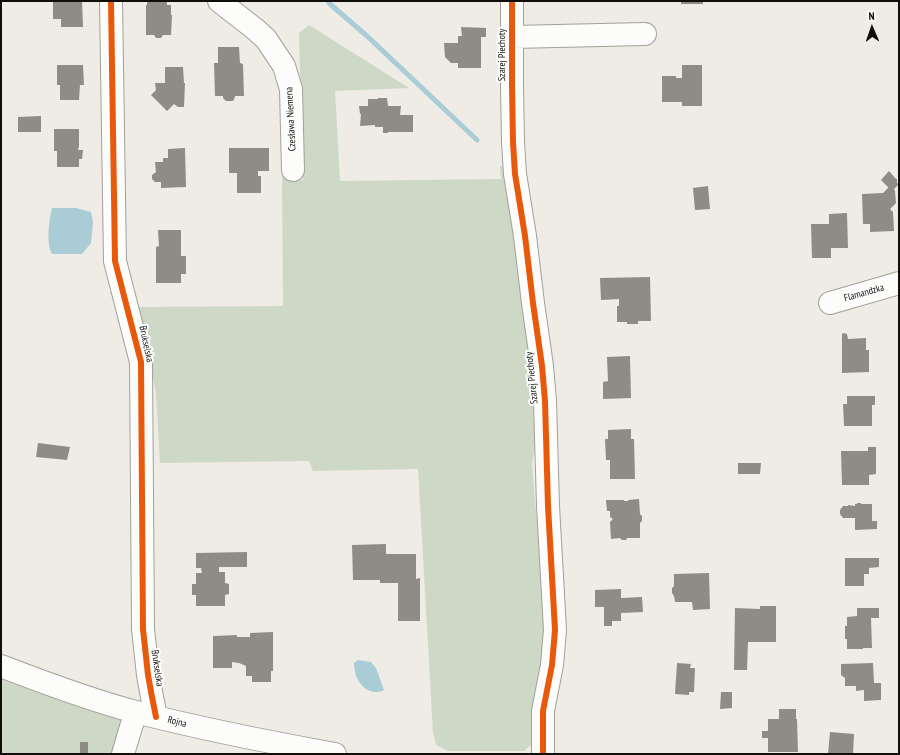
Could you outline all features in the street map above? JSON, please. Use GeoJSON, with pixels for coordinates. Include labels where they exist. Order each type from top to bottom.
{"type":"FeatureCollection","features":[{"type":"Feature","properties":{"kind":"street","name":"Brukselska"},"geometry":{"type":"LineString","coordinates":[[111,1],[115,261],[141,362],[143,629],[152,697],[146,714]]}},
{"type":"Feature","properties":{"kind":"street","name":"Czesława Niemena"},"geometry":{"type":"LineString","coordinates":[[219,1],[266,39],[284,66],[291,89],[292,170]]}},
{"type":"Feature","properties":{"kind":"street","name":"Szarej Piechoty"},"geometry":{"type":"LineString","coordinates":[[512,1],[515,174],[525,236],[542,366],[545,401],[548,506],[555,630],[552,665],[542,711],[543,754]]}},
{"type":"Feature","properties":{"kind":"street"},"geometry":{"type":"LineString","coordinates":[[512,37],[644,34]]}},
{"type":"Feature","properties":{"kind":"street","name":"Flamandzka"},"geometry":{"type":"LineString","coordinates":[[830,303],[899,283]]}},
{"type":"Feature","properties":{"kind":"street","name":"Rojna"},"geometry":{"type":"LineString","coordinates":[[1,666],[102,702],[146,714],[300,751],[335,754]]}},
{"type":"Feature","properties":{"kind":"street"},"geometry":{"type":"LineString","coordinates":[[123,754],[131,727],[146,714]]}},
{"type":"Feature","properties":{"kind":"green space"},"geometry":{"type":"Polygon","coordinates":[[[309,25],[409,88],[335,91],[340,181],[501,179],[500,166],[507,168],[521,277],[536,441],[532,465],[547,637],[534,742],[524,751],[448,751],[436,745],[433,732],[418,469],[313,471],[309,461],[160,463],[156,394],[147,344],[138,307],[283,306],[282,176],[303,180],[299,33],[309,25]]]}},
{"type":"Feature","properties":{"kind":"green space"},"geometry":{"type":"Polygon","coordinates":[[[1,677],[37,692],[123,719],[114,754],[1,754],[1,677]]]}},
{"type":"Feature","properties":{"kind":"water"},"geometry":{"type":"Polygon","coordinates":[[[52,208],[76,208],[91,212],[93,222],[91,243],[82,254],[52,254],[49,244],[49,225],[52,208]]]}},
{"type":"Feature","properties":{"kind":"water"},"geometry":{"type":"Polygon","coordinates":[[[358,660],[371,662],[376,668],[384,690],[375,692],[367,690],[361,684],[356,676],[354,667],[354,663],[358,660]]]}},
{"type":"Feature","properties":{"kind":"building"},"geometry":{"type":"Polygon","coordinates":[[[53,1],[82,1],[83,27],[61,27],[61,19],[53,19],[53,1]]]}},
{"type":"Feature","properties":{"kind":"building"},"geometry":{"type":"Polygon","coordinates":[[[147,1],[167,1],[167,5],[171,5],[171,35],[163,35],[161,38],[156,38],[154,35],[146,35],[147,1]]]}},
{"type":"Feature","properties":{"kind":"building"},"geometry":{"type":"Polygon","coordinates":[[[681,1],[703,1],[703,4],[681,4],[681,1]]]}},
{"type":"Feature","properties":{"kind":"building"},"geometry":{"type":"Polygon","coordinates":[[[461,27],[486,28],[486,37],[481,37],[481,68],[458,68],[458,63],[451,63],[445,57],[444,43],[458,43],[458,36],[462,36],[461,27]]]}},
{"type":"Feature","properties":{"kind":"building"},"geometry":{"type":"Polygon","coordinates":[[[218,47],[239,47],[240,63],[243,64],[244,96],[235,96],[233,101],[226,101],[223,96],[215,96],[214,63],[218,63],[218,47]]]}},
{"type":"Feature","properties":{"kind":"building"},"geometry":{"type":"Polygon","coordinates":[[[57,65],[83,65],[84,85],[80,85],[79,100],[60,100],[60,85],[57,85],[57,65]]]}},
{"type":"Feature","properties":{"kind":"building"},"geometry":{"type":"Polygon","coordinates":[[[682,65],[702,65],[702,106],[682,106],[682,102],[662,102],[662,76],[676,76],[676,78],[682,78],[682,65]]]}},
{"type":"Feature","properties":{"kind":"building"},"geometry":{"type":"Polygon","coordinates":[[[165,67],[183,67],[185,83],[184,107],[178,107],[174,104],[167,111],[151,95],[156,90],[155,83],[165,83],[165,67]]]}},
{"type":"Feature","properties":{"kind":"building"},"geometry":{"type":"Polygon","coordinates":[[[387,98],[388,106],[401,106],[400,115],[413,115],[413,132],[383,133],[383,127],[375,127],[375,125],[360,126],[361,114],[359,106],[368,106],[368,99],[387,98]]]}},
{"type":"Feature","properties":{"kind":"building"},"geometry":{"type":"Polygon","coordinates":[[[41,116],[41,132],[18,132],[18,117],[41,116]]]}},
{"type":"Feature","properties":{"kind":"building"},"geometry":{"type":"Polygon","coordinates":[[[54,129],[79,129],[78,150],[83,150],[82,159],[79,159],[79,167],[57,167],[57,151],[54,151],[54,129]]]}},
{"type":"Feature","properties":{"kind":"building"},"geometry":{"type":"Polygon","coordinates":[[[185,148],[186,187],[161,188],[161,182],[155,182],[152,179],[152,175],[156,172],[155,162],[163,162],[163,158],[168,158],[168,149],[185,148]]]}},
{"type":"Feature","properties":{"kind":"building"},"geometry":{"type":"Polygon","coordinates":[[[229,148],[269,148],[269,171],[258,171],[258,176],[261,176],[261,193],[237,193],[237,173],[229,173],[229,148]]]}},
{"type":"Feature","properties":{"kind":"building"},"geometry":{"type":"Polygon","coordinates":[[[889,171],[897,179],[897,183],[899,184],[894,189],[896,203],[890,209],[893,212],[894,231],[870,232],[870,224],[863,224],[862,194],[883,193],[888,187],[881,180],[889,171]]]}},
{"type":"Feature","properties":{"kind":"building"},"geometry":{"type":"Polygon","coordinates":[[[708,186],[710,209],[695,210],[693,188],[708,186]]]}},
{"type":"Feature","properties":{"kind":"building"},"geometry":{"type":"Polygon","coordinates":[[[847,213],[848,248],[831,248],[831,258],[812,258],[811,224],[829,224],[829,214],[847,213]]]}},
{"type":"Feature","properties":{"kind":"building"},"geometry":{"type":"Polygon","coordinates":[[[158,230],[181,230],[181,256],[186,256],[186,274],[181,274],[181,283],[156,283],[156,247],[159,246],[158,230]]]}},
{"type":"Feature","properties":{"kind":"building"},"geometry":{"type":"Polygon","coordinates":[[[650,277],[651,321],[638,321],[638,324],[617,322],[617,306],[619,306],[619,299],[601,300],[600,278],[650,277]]]}},
{"type":"Feature","properties":{"kind":"building"},"geometry":{"type":"Polygon","coordinates":[[[842,334],[847,334],[848,339],[866,338],[866,350],[869,350],[869,372],[842,373],[842,334]]]}},
{"type":"Feature","properties":{"kind":"building"},"geometry":{"type":"Polygon","coordinates":[[[630,356],[631,398],[603,399],[603,382],[608,381],[607,357],[630,356]]]}},
{"type":"Feature","properties":{"kind":"building"},"geometry":{"type":"Polygon","coordinates":[[[847,396],[875,396],[875,405],[872,405],[872,426],[844,426],[843,404],[847,404],[847,396]]]}},
{"type":"Feature","properties":{"kind":"building"},"geometry":{"type":"Polygon","coordinates":[[[631,429],[631,439],[634,439],[635,479],[610,479],[610,460],[606,460],[605,439],[608,439],[608,430],[631,429]]]}},
{"type":"Feature","properties":{"kind":"building"},"geometry":{"type":"Polygon","coordinates":[[[38,443],[70,447],[67,460],[36,457],[38,443]]]}},
{"type":"Feature","properties":{"kind":"building"},"geometry":{"type":"Polygon","coordinates":[[[868,447],[876,447],[876,474],[869,475],[869,485],[842,485],[841,451],[868,451],[868,447]]]}},
{"type":"Feature","properties":{"kind":"building"},"geometry":{"type":"Polygon","coordinates":[[[738,463],[761,463],[760,474],[738,474],[738,463]]]}},
{"type":"Feature","properties":{"kind":"building"},"geometry":{"type":"Polygon","coordinates":[[[639,499],[640,514],[642,516],[642,521],[640,523],[640,538],[627,538],[626,540],[622,540],[620,538],[611,539],[610,522],[613,519],[610,517],[610,511],[607,511],[606,500],[628,501],[639,499]]]}},
{"type":"Feature","properties":{"kind":"building"},"geometry":{"type":"Polygon","coordinates":[[[857,503],[872,504],[872,521],[877,521],[877,529],[855,530],[855,518],[843,518],[840,514],[840,510],[843,506],[855,506],[857,503]]]}},
{"type":"Feature","properties":{"kind":"building"},"geometry":{"type":"Polygon","coordinates":[[[386,544],[386,554],[416,554],[416,579],[420,578],[420,621],[398,621],[398,583],[380,583],[380,580],[353,580],[352,545],[386,544]]]}},
{"type":"Feature","properties":{"kind":"building"},"geometry":{"type":"Polygon","coordinates":[[[247,552],[247,567],[219,567],[219,572],[225,572],[225,583],[229,584],[229,594],[225,595],[225,606],[196,606],[196,595],[192,595],[192,584],[196,584],[196,573],[202,573],[201,568],[196,568],[196,553],[247,552]]]}},
{"type":"Feature","properties":{"kind":"building"},"geometry":{"type":"Polygon","coordinates":[[[845,558],[879,558],[879,567],[869,568],[869,574],[864,574],[864,586],[845,586],[845,558]]]}},
{"type":"Feature","properties":{"kind":"building"},"geometry":{"type":"Polygon","coordinates":[[[709,573],[710,609],[693,610],[692,602],[675,602],[672,593],[672,588],[674,586],[674,574],[709,573]]]}},
{"type":"Feature","properties":{"kind":"building"},"geometry":{"type":"Polygon","coordinates":[[[621,589],[621,598],[642,597],[643,612],[621,613],[621,621],[612,621],[612,626],[604,626],[604,607],[595,607],[595,590],[621,589]]]}},
{"type":"Feature","properties":{"kind":"building"},"geometry":{"type":"Polygon","coordinates":[[[760,606],[776,606],[776,642],[748,642],[747,670],[734,670],[735,608],[760,609],[760,606]]]}},
{"type":"Feature","properties":{"kind":"building"},"geometry":{"type":"Polygon","coordinates":[[[857,608],[879,608],[879,618],[871,618],[872,648],[847,649],[845,626],[847,626],[847,617],[857,616],[857,608]]]}},
{"type":"Feature","properties":{"kind":"building"},"geometry":{"type":"Polygon","coordinates":[[[273,632],[273,671],[271,671],[271,682],[252,682],[252,676],[246,676],[246,666],[239,663],[232,662],[232,668],[213,668],[213,636],[237,635],[237,637],[250,637],[250,633],[273,632]]]}},
{"type":"Feature","properties":{"kind":"building"},"geometry":{"type":"Polygon","coordinates":[[[677,663],[691,664],[690,668],[695,668],[694,692],[689,692],[689,695],[675,694],[677,663]]]}},
{"type":"Feature","properties":{"kind":"building"},"geometry":{"type":"Polygon","coordinates":[[[873,663],[874,683],[881,683],[881,700],[864,701],[864,690],[856,691],[856,686],[845,686],[845,678],[841,675],[841,664],[873,663]]]}},
{"type":"Feature","properties":{"kind":"building"},"geometry":{"type":"Polygon","coordinates":[[[721,692],[732,692],[732,708],[720,709],[721,692]]]}},
{"type":"Feature","properties":{"kind":"building"},"geometry":{"type":"Polygon","coordinates":[[[779,709],[796,709],[798,752],[768,752],[768,738],[762,738],[762,731],[768,731],[768,719],[779,719],[779,709]]]}},
{"type":"Feature","properties":{"kind":"building"},"geometry":{"type":"Polygon","coordinates":[[[830,732],[854,734],[853,754],[828,754],[830,732]]]}},
{"type":"Feature","properties":{"kind":"building"},"geometry":{"type":"Polygon","coordinates":[[[80,742],[88,742],[88,754],[80,754],[80,742]]]}},
{"type":"Feature","properties":{"kind":"waterway"},"geometry":{"type":"LineString","coordinates":[[328,1],[477,140]]}},
{"type":"Feature","properties":{"kind":"cycle path"},"geometry":{"type":"LineString","coordinates":[[111,1],[115,261],[141,362],[143,629],[148,675],[156,717]]}},
{"type":"Feature","properties":{"kind":"cycle path"},"geometry":{"type":"LineString","coordinates":[[512,1],[512,86],[515,174],[525,236],[542,366],[545,401],[548,506],[555,630],[552,665],[543,711],[543,754]]}}]}
